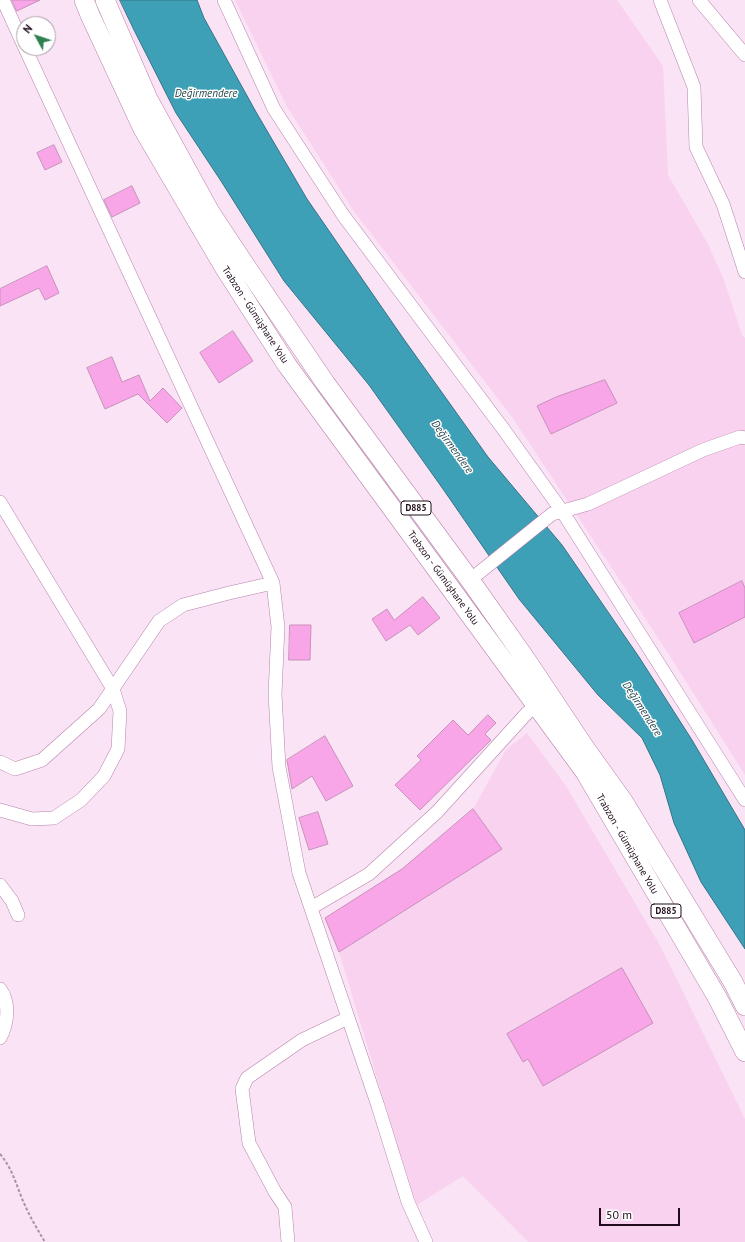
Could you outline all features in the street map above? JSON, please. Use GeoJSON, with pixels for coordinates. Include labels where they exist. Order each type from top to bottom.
{"type":"FeatureCollection","features":[{"type":"Feature","properties":{"kind":"highway","name":"Trabzon - Gümüşhane Yolu"},"geometry":{"type":"LineString","coordinates":[[84,0],[143,128],[224,267],[287,365],[585,772],[717,997],[745,1052]]}},
{"type":"Feature","properties":{"kind":"highway","name":"Trabzon - Gümüşhane Yolu"},"geometry":{"type":"LineString","coordinates":[[105,0],[148,99],[210,212],[326,384],[475,575],[527,661],[585,748],[623,801],[733,982],[745,1006]]}},
{"type":"Feature","properties":{"kind":"street"},"geometry":{"type":"LineString","coordinates":[[3,0],[16,29]]}},
{"type":"Feature","properties":{"kind":"street"},"geometry":{"type":"LineString","coordinates":[[224,0],[274,109],[343,215],[504,430],[745,800]]}},
{"type":"Feature","properties":{"kind":"street"},"geometry":{"type":"LineString","coordinates":[[660,0],[694,87],[696,147],[723,204],[745,272]]}},
{"type":"Feature","properties":{"kind":"street"},"geometry":{"type":"LineString","coordinates":[[699,0],[745,55]]}},
{"type":"Feature","properties":{"kind":"street"},"geometry":{"type":"LineString","coordinates":[[28,56],[273,584],[278,627],[274,694],[279,767],[299,873],[408,1202],[426,1242]]}},
{"type":"Feature","properties":{"kind":"street"},"geometry":{"type":"LineString","coordinates":[[475,575],[557,512],[588,504],[703,450],[740,437],[745,438]]}},
{"type":"Feature","properties":{"kind":"street"},"geometry":{"type":"LineString","coordinates":[[0,502],[113,689],[120,711],[118,749],[104,776],[81,800],[54,818],[32,820],[0,810]]}},
{"type":"Feature","properties":{"kind":"street"},"geometry":{"type":"LineString","coordinates":[[0,762],[15,769],[42,760],[99,709],[159,621],[183,605],[228,593],[273,584]]}},
{"type":"Feature","properties":{"kind":"street"},"geometry":{"type":"LineString","coordinates":[[311,908],[369,874],[437,812],[527,713],[536,706]]}},
{"type":"Feature","properties":{"kind":"street"},"geometry":{"type":"LineString","coordinates":[[0,885],[12,901],[18,915]]}},
{"type":"Feature","properties":{"kind":"street"},"geometry":{"type":"LineString","coordinates":[[0,990],[7,1006],[6,1021],[0,1038]]}},
{"type":"Feature","properties":{"kind":"street"},"geometry":{"type":"LineString","coordinates":[[288,1242],[285,1207],[275,1192],[249,1143],[242,1089],[247,1078],[302,1040],[348,1018]]}},
{"type":"Feature","properties":{"kind":"path"},"geometry":{"type":"LineString","coordinates":[[0,1154],[13,1173],[30,1215],[45,1242]]}},
{"type":"Feature","properties":{"kind":"shaded area"},"geometry":{"type":"Polygon","coordinates":[[[235,0],[617,0],[663,66],[668,175],[708,244],[724,280],[742,335],[745,338],[745,775],[668,653],[512,417],[353,210],[286,105],[235,0]]]}},
{"type":"Feature","properties":{"kind":"shaded area"},"geometry":{"type":"Polygon","coordinates":[[[527,733],[566,786],[661,947],[745,1119],[745,1242],[528,1242],[463,1176],[417,1205],[339,952],[325,918],[402,869],[473,809],[506,750],[527,733]]]}},
{"type":"Feature","properties":{"kind":"water","name":"Değirmendere"},"geometry":{"type":"Polygon","coordinates":[[[120,0],[197,0],[204,18],[256,112],[307,199],[403,338],[488,457],[562,545],[639,657],[692,740],[745,830],[745,949],[701,882],[674,823],[660,775],[642,738],[598,695],[519,599],[369,385],[284,281],[176,113],[120,0]]]}},
{"type":"Feature","properties":{"kind":"building"},"geometry":{"type":"Polygon","coordinates":[[[12,0],[40,0],[17,11],[12,0]]]}},
{"type":"Feature","properties":{"kind":"building"},"geometry":{"type":"Polygon","coordinates":[[[54,145],[62,162],[45,170],[37,153],[54,145]]]}},
{"type":"Feature","properties":{"kind":"building"},"geometry":{"type":"Polygon","coordinates":[[[132,186],[140,203],[112,217],[104,200],[132,186]]]}},
{"type":"Feature","properties":{"kind":"building"},"geometry":{"type":"Polygon","coordinates":[[[47,266],[59,293],[45,300],[39,288],[0,306],[0,289],[47,266]]]}},
{"type":"Feature","properties":{"kind":"building"},"geometry":{"type":"Polygon","coordinates":[[[233,331],[253,361],[219,383],[200,353],[233,331]]]}},
{"type":"Feature","properties":{"kind":"building"},"geometry":{"type":"Polygon","coordinates":[[[112,357],[122,382],[139,375],[150,401],[163,388],[182,408],[167,423],[138,394],[105,409],[87,368],[112,357]]]}},
{"type":"Feature","properties":{"kind":"building"},"geometry":{"type":"Polygon","coordinates":[[[605,380],[617,403],[551,434],[537,406],[556,397],[605,380]]]}},
{"type":"Feature","properties":{"kind":"building"},"geometry":{"type":"Polygon","coordinates":[[[742,581],[745,588],[745,617],[694,643],[679,613],[742,581]]]}},
{"type":"Feature","properties":{"kind":"building"},"geometry":{"type":"Polygon","coordinates":[[[423,597],[440,618],[418,635],[410,625],[386,641],[372,619],[387,609],[394,620],[423,597]]]}},
{"type":"Feature","properties":{"kind":"building"},"geometry":{"type":"Polygon","coordinates":[[[290,625],[311,625],[310,660],[289,660],[290,625]]]}},
{"type":"Feature","properties":{"kind":"building"},"geometry":{"type":"Polygon","coordinates":[[[488,715],[496,723],[485,734],[491,740],[420,810],[395,785],[421,760],[417,756],[453,720],[468,735],[488,715]]]}},
{"type":"Feature","properties":{"kind":"building"},"geometry":{"type":"Polygon","coordinates":[[[325,736],[353,786],[326,801],[312,776],[292,789],[287,760],[325,736]]]}},
{"type":"Feature","properties":{"kind":"building"},"geometry":{"type":"Polygon","coordinates":[[[473,809],[502,849],[339,952],[325,918],[402,869],[473,809]]]}},
{"type":"Feature","properties":{"kind":"building"},"geometry":{"type":"Polygon","coordinates":[[[318,812],[328,844],[309,850],[299,818],[318,812]]]}},
{"type":"Feature","properties":{"kind":"building"},"geometry":{"type":"Polygon","coordinates":[[[622,968],[653,1023],[543,1086],[528,1059],[523,1062],[507,1034],[622,968]]]}}]}
